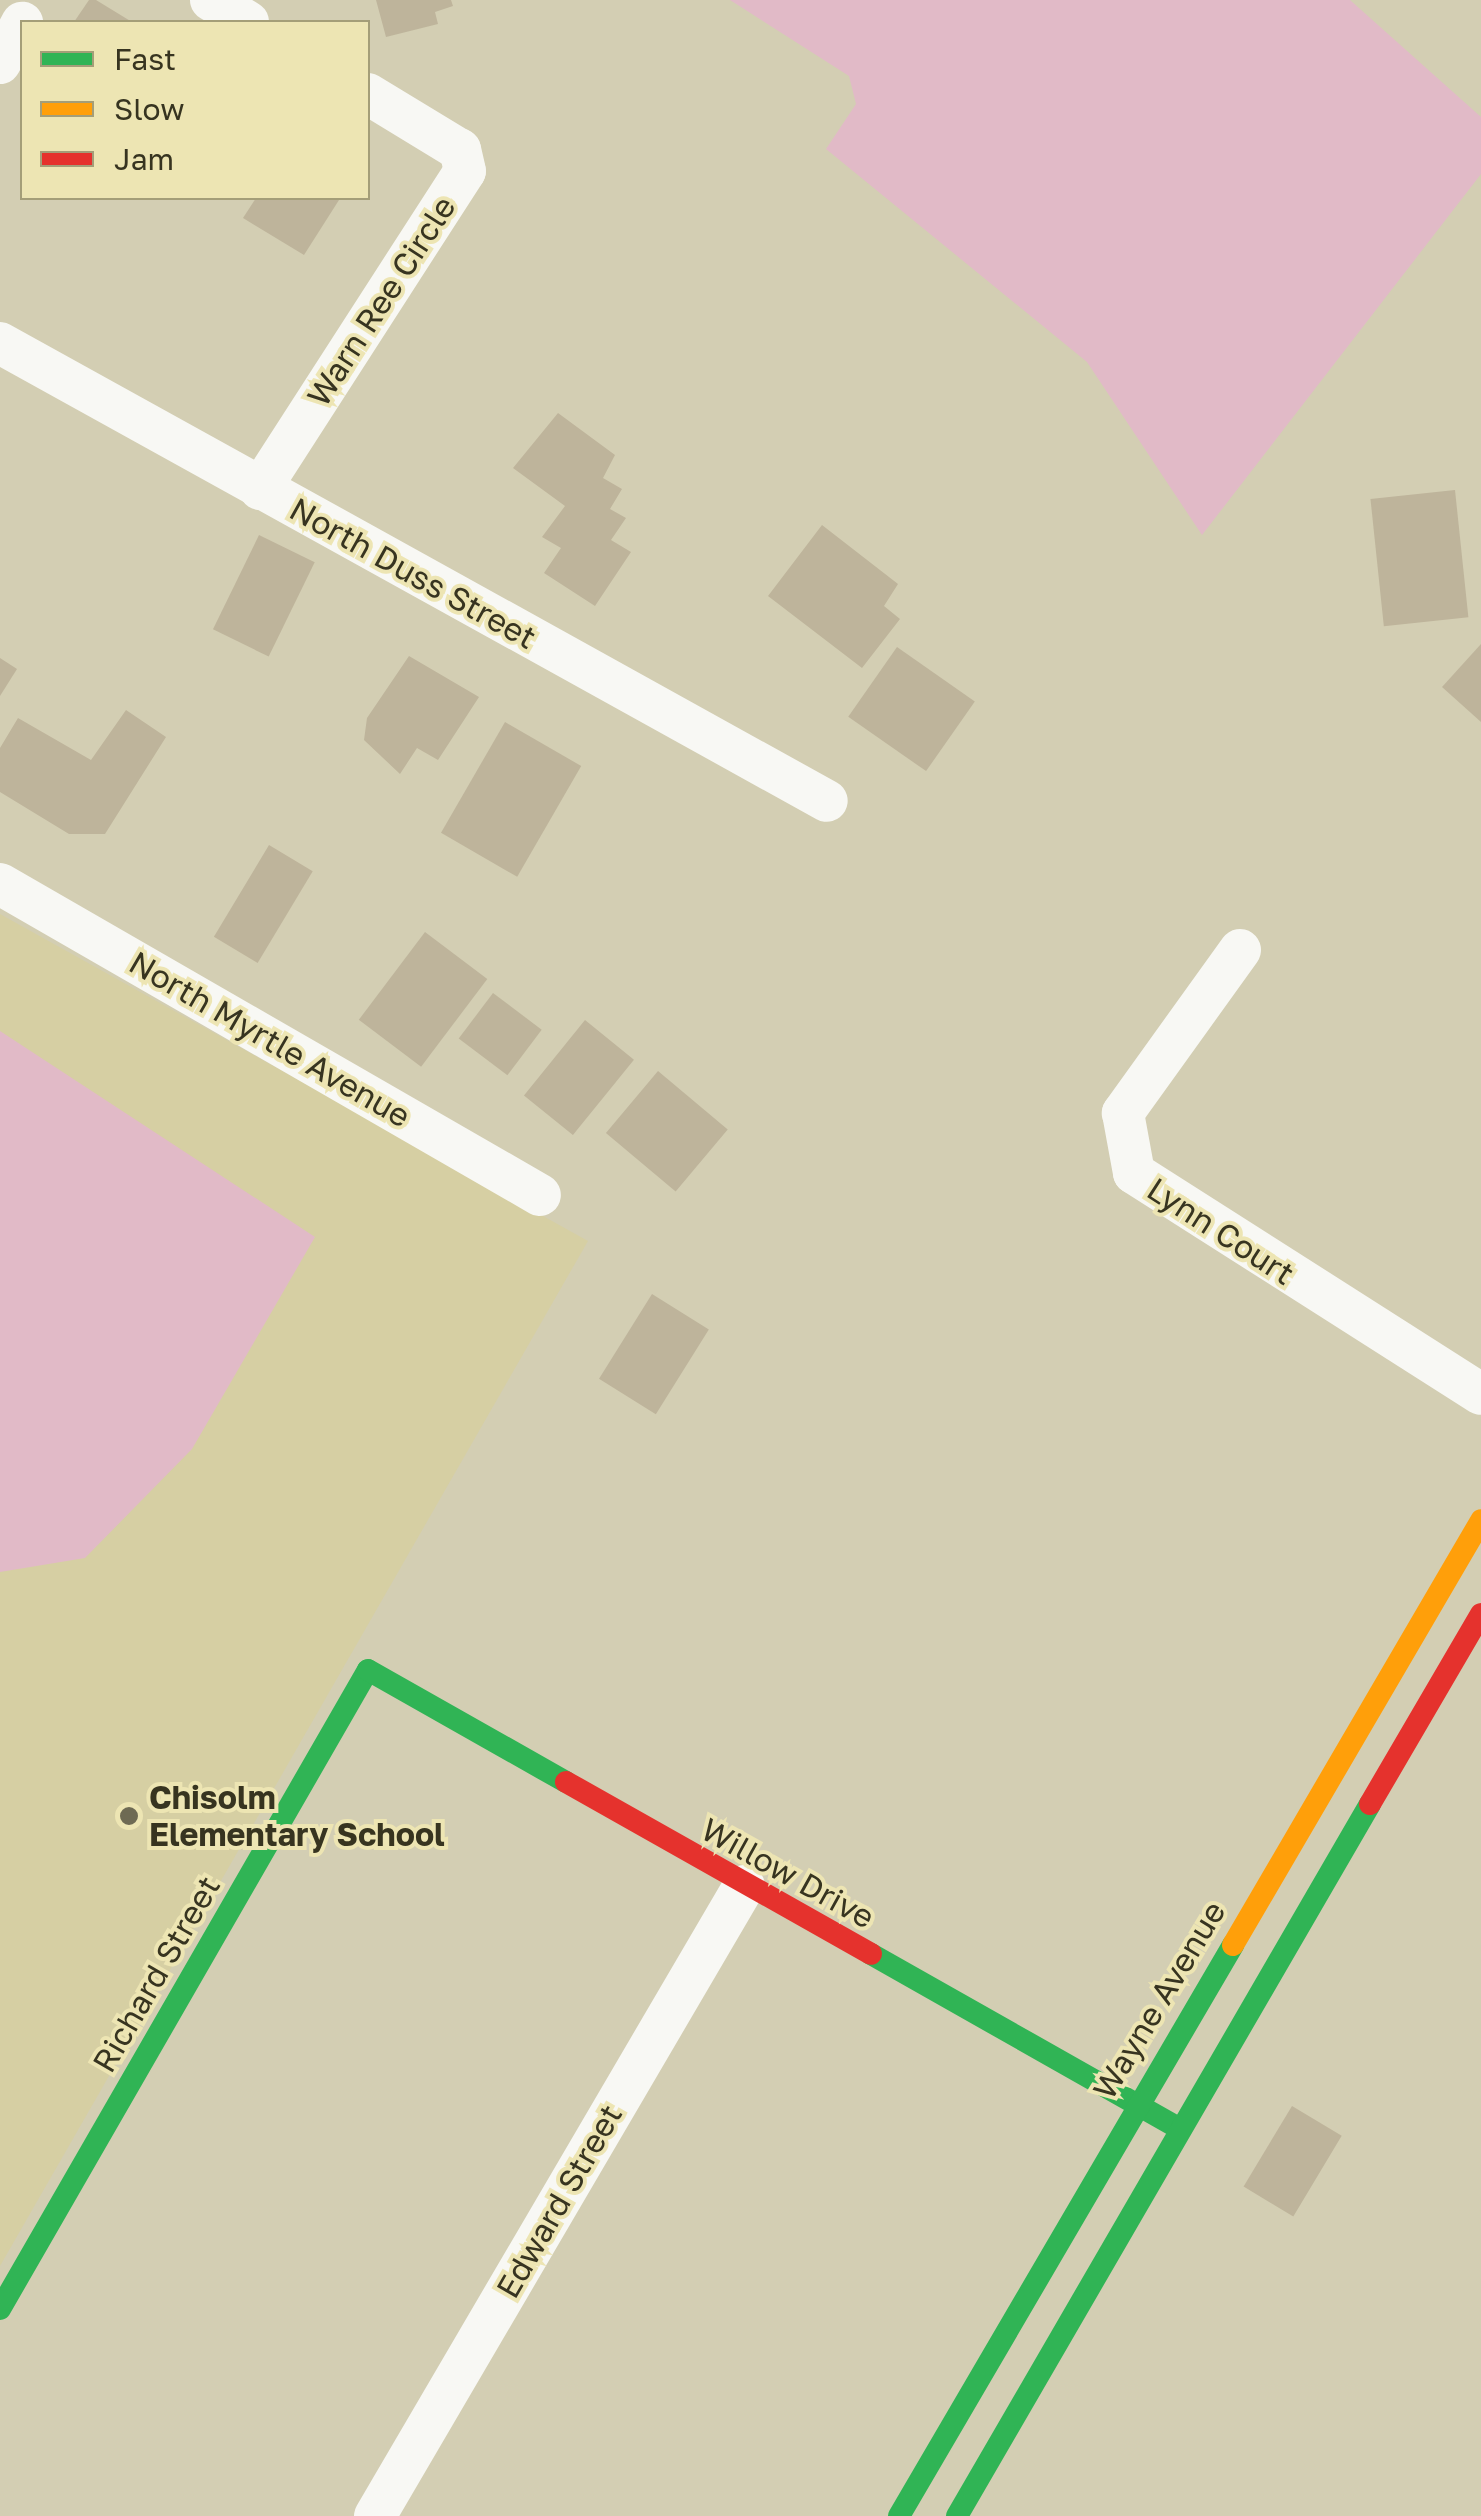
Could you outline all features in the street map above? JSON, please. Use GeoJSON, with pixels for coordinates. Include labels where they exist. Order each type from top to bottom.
{"type":"FeatureCollection","features":[{"type":"Feature","properties":{"kind":"street"},"geometry":{"type":"LineString","coordinates":[[211,0],[245,20]]}},
{"type":"Feature","properties":{"kind":"street"},"geometry":{"type":"LineString","coordinates":[[0,63],[20,28]]}},
{"type":"Feature","properties":{"kind":"street","name":"Warn Ree Circle"},"geometry":{"type":"LineString","coordinates":[[260,489],[465,171],[460,150],[370,95]]}},
{"type":"Feature","properties":{"kind":"street","name":"North Duss Street"},"geometry":{"type":"LineString","coordinates":[[0,344],[827,801]]}},
{"type":"Feature","properties":{"kind":"street","name":"North Myrtle Avenue"},"geometry":{"type":"LineString","coordinates":[[0,884],[540,1195]]}},
{"type":"Feature","properties":{"kind":"street","name":"Lynn Court"},"geometry":{"type":"LineString","coordinates":[[1240,950],[1123,1113],[1134,1174],[1481,1394]]}},
{"type":"Feature","properties":{"kind":"street","name":"Wayne Avenue"},"geometry":{"type":"LineString","coordinates":[[899,2516],[1030,2293],[1134,2103],[1373,1709],[1481,1520]]}},
{"type":"Feature","properties":{"kind":"street"},"geometry":{"type":"LineString","coordinates":[[957,2516],[1076,2314],[1178,2128],[1481,1614]]}},
{"type":"Feature","properties":{"kind":"street","name":"Willow Drive"},"geometry":{"type":"LineString","coordinates":[[368,1670],[1178,2128]]}},
{"type":"Feature","properties":{"kind":"street","name":"Richard Street"},"geometry":{"type":"LineString","coordinates":[[0,2309],[368,1670]]}},
{"type":"Feature","properties":{"kind":"street"},"geometry":{"type":"LineString","coordinates":[[1373,1709],[1414,1730]]}},
{"type":"Feature","properties":{"kind":"street","name":"Edward Street"},"geometry":{"type":"LineString","coordinates":[[375,2516],[744,1886]]}},
{"type":"Feature","properties":{"kind":"street"},"geometry":{"type":"LineString","coordinates":[[1030,2293],[1076,2314]]}},
{"type":"Feature","properties":{"kind":"shaded area"},"geometry":{"type":"Polygon","coordinates":[[[730,0],[1350,0],[1481,117],[1481,174],[1202,535],[1087,362],[826,149],[856,104],[849,76],[730,0]]]}},
{"type":"Feature","properties":{"kind":"shaded area","name":"Chisolm Elementary School"},"geometry":{"type":"Polygon","coordinates":[[[0,914],[588,1241],[0,2266],[0,914]]]}},
{"type":"Feature","properties":{"kind":"shaded area"},"geometry":{"type":"Polygon","coordinates":[[[0,1031],[315,1237],[192,1449],[85,1558],[0,1572],[0,1031]]]}},
{"type":"Feature","properties":{"kind":"building"},"geometry":{"type":"Polygon","coordinates":[[[89,0],[96,0],[129,20],[75,20],[89,0]]]}},
{"type":"Feature","properties":{"kind":"building"},"geometry":{"type":"Polygon","coordinates":[[[376,0],[451,0],[453,6],[435,12],[438,24],[386,37],[376,0]]]}},
{"type":"Feature","properties":{"kind":"building"},"geometry":{"type":"Polygon","coordinates":[[[255,200],[339,200],[304,255],[243,218],[255,200]]]}},
{"type":"Feature","properties":{"kind":"building"},"geometry":{"type":"Polygon","coordinates":[[[558,413],[615,455],[603,478],[622,489],[610,509],[626,518],[611,540],[631,552],[595,606],[544,573],[561,548],[542,537],[565,506],[513,468],[558,413]]]}},
{"type":"Feature","properties":{"kind":"building"},"geometry":{"type":"Polygon","coordinates":[[[1455,490],[1468,617],[1384,626],[1370,499],[1455,490]]]}},
{"type":"Feature","properties":{"kind":"building"},"geometry":{"type":"Polygon","coordinates":[[[822,525],[898,584],[884,606],[900,619],[862,668],[768,596],[822,525]]]}},
{"type":"Feature","properties":{"kind":"building"},"geometry":{"type":"Polygon","coordinates":[[[259,535],[315,562],[269,657],[213,629],[259,535]]]}},
{"type":"Feature","properties":{"kind":"building"},"geometry":{"type":"Polygon","coordinates":[[[1481,644],[1481,722],[1442,687],[1481,644]]]}},
{"type":"Feature","properties":{"kind":"building"},"geometry":{"type":"Polygon","coordinates":[[[897,647],[975,701],[926,771],[848,717],[897,647]]]}},
{"type":"Feature","properties":{"kind":"building"},"geometry":{"type":"Polygon","coordinates":[[[409,656],[479,697],[438,760],[417,748],[400,774],[364,740],[367,718],[409,656]]]}},
{"type":"Feature","properties":{"kind":"building"},"geometry":{"type":"Polygon","coordinates":[[[0,658],[17,669],[0,696],[0,658]]]}},
{"type":"Feature","properties":{"kind":"building"},"geometry":{"type":"Polygon","coordinates":[[[126,710],[166,737],[105,834],[69,834],[0,792],[0,748],[18,718],[91,760],[126,710]]]}},
{"type":"Feature","properties":{"kind":"building"},"geometry":{"type":"Polygon","coordinates":[[[505,722],[581,766],[517,877],[441,833],[505,722]]]}},
{"type":"Feature","properties":{"kind":"building"},"geometry":{"type":"Polygon","coordinates":[[[269,845],[313,871],[258,963],[214,937],[269,845]]]}},
{"type":"Feature","properties":{"kind":"building"},"geometry":{"type":"Polygon","coordinates":[[[425,932],[487,979],[421,1067],[359,1020],[425,932]]]}},
{"type":"Feature","properties":{"kind":"building"},"geometry":{"type":"Polygon","coordinates":[[[493,993],[542,1030],[507,1075],[459,1039],[493,993]]]}},
{"type":"Feature","properties":{"kind":"building"},"geometry":{"type":"Polygon","coordinates":[[[585,1020],[634,1060],[573,1135],[524,1095],[585,1020]]]}},
{"type":"Feature","properties":{"kind":"building"},"geometry":{"type":"Polygon","coordinates":[[[658,1071],[728,1129],[676,1192],[606,1133],[658,1071]]]}},
{"type":"Feature","properties":{"kind":"building"},"geometry":{"type":"Polygon","coordinates":[[[652,1294],[709,1330],[656,1414],[599,1379],[652,1294]]]}},
{"type":"Feature","properties":{"kind":"building"},"geometry":{"type":"Polygon","coordinates":[[[1292,2106],[1342,2136],[1293,2216],[1244,2187],[1292,2106]]]}},
{"type":"Feature","properties":{"kind":"traffic: fast"},"geometry":{"type":"LineString","coordinates":[[0,2309],[368,1670],[566,1782]]}},
{"type":"Feature","properties":{"kind":"traffic: fast"},"geometry":{"type":"LineString","coordinates":[[957,2516],[1370,1804]]}},
{"type":"Feature","properties":{"kind":"traffic: fast"},"geometry":{"type":"LineString","coordinates":[[899,2516],[1233,1945]]}},
{"type":"Feature","properties":{"kind":"traffic: fast"},"geometry":{"type":"LineString","coordinates":[[871,1954],[1178,2128]]}},
{"type":"Feature","properties":{"kind":"traffic: slow"},"geometry":{"type":"LineString","coordinates":[[1233,1945],[1481,1520]]}},
{"type":"Feature","properties":{"kind":"traffic: jam"},"geometry":{"type":"LineString","coordinates":[[1370,1804],[1481,1614]]}},
{"type":"Feature","properties":{"kind":"traffic: jam"},"geometry":{"type":"LineString","coordinates":[[566,1782],[871,1954]]}},
{"type":"Feature","properties":{"kind":"place","name":"Chisolm Elementary School"},"geometry":{"type":"Point","coordinates":[129,1816]}}]}
